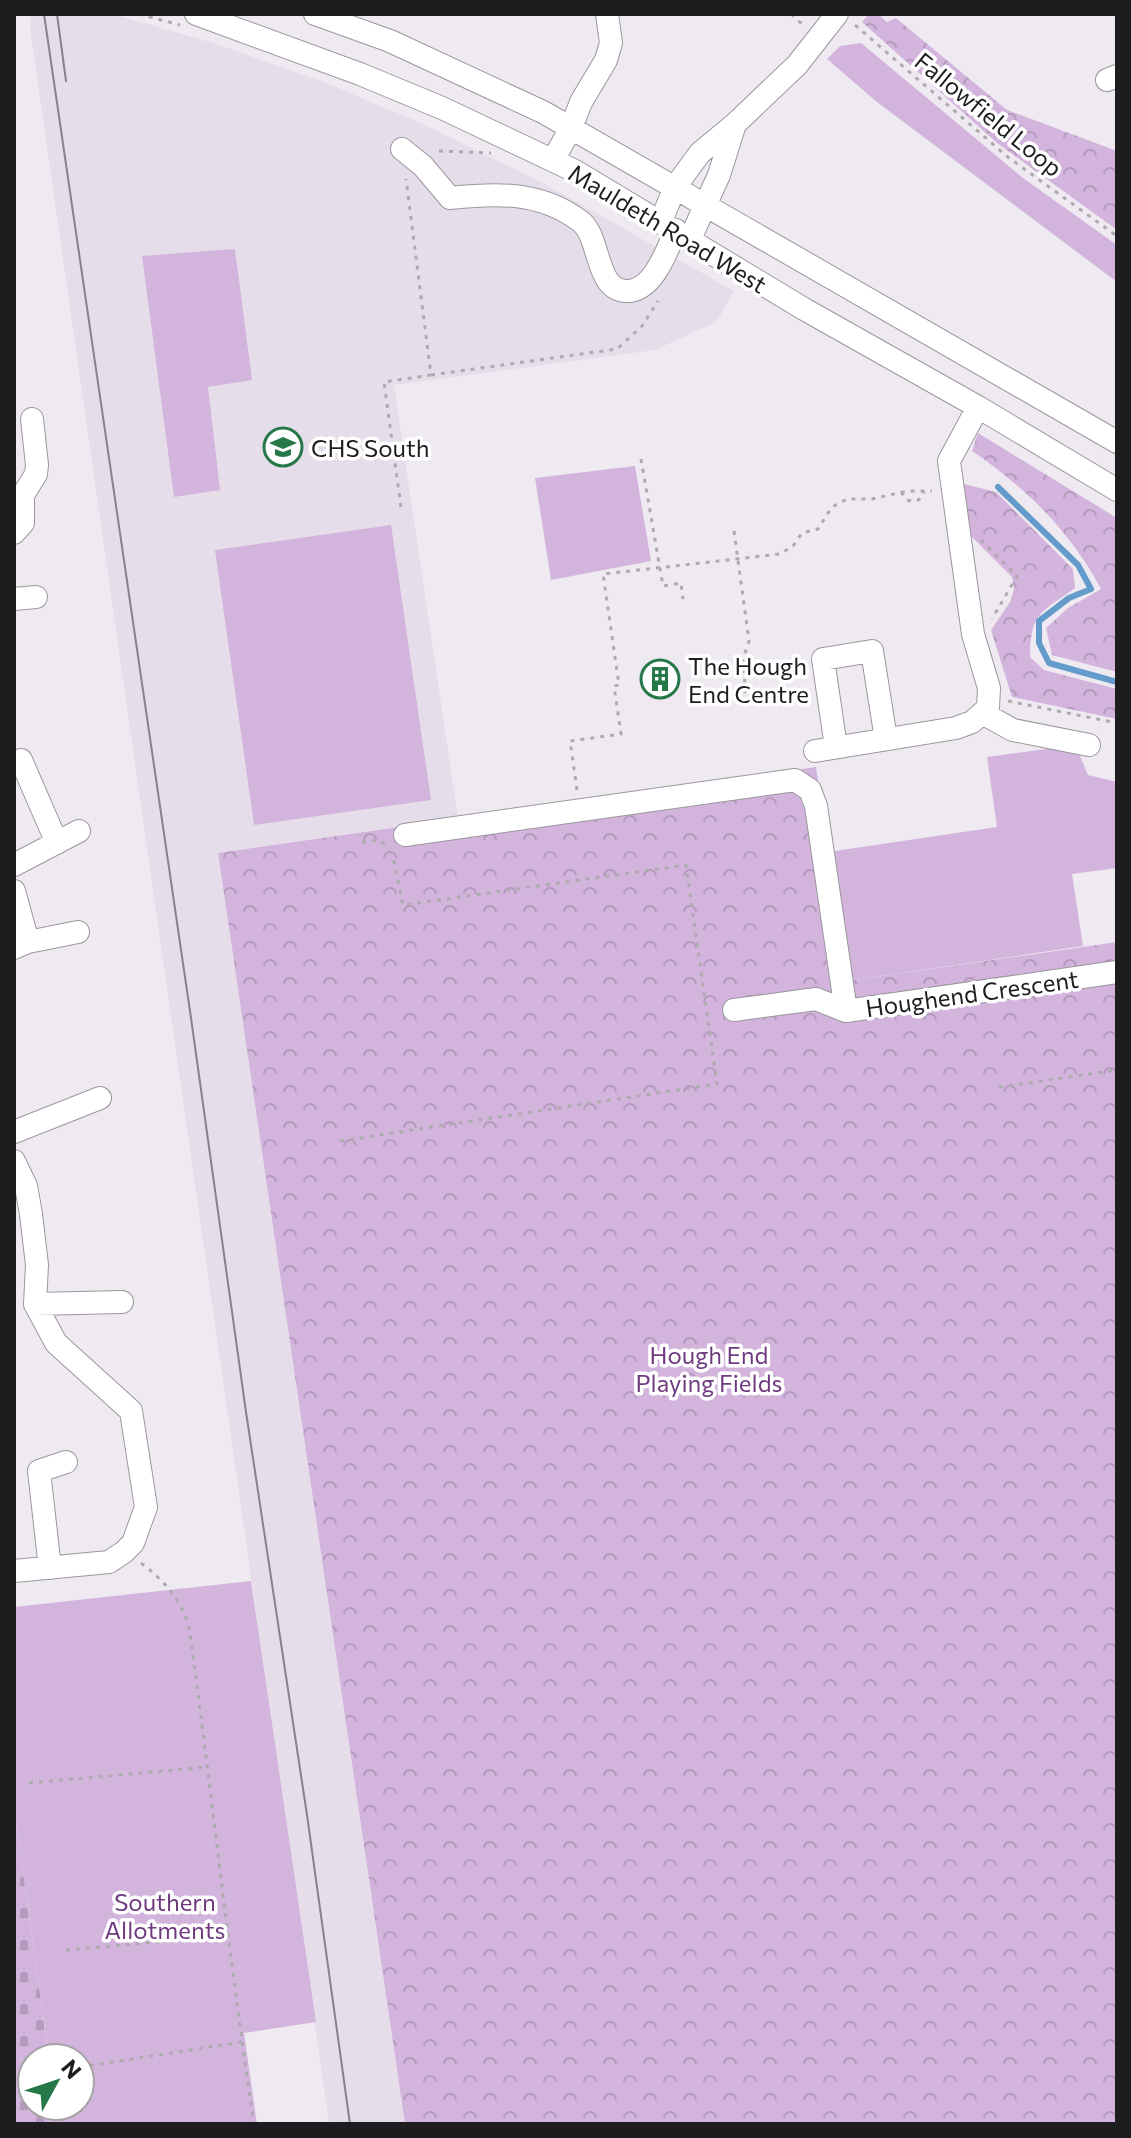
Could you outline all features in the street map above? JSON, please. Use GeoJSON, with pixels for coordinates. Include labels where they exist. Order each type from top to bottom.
{"type":"FeatureCollection","features":[{"type":"Feature","properties":{"kind":"street","name":"Mauldeth Road West"},"geometry":{"type":"LineString","coordinates":[[196,14],[360,74],[553,160],[1117,490]]}},
{"type":"Feature","properties":{"kind":"street","name":"Mauldeth Road West"},"geometry":{"type":"LineString","coordinates":[[315,14],[390,41],[526,103],[1117,442]]}},
{"type":"Feature","properties":{"kind":"street"},"geometry":{"type":"LineString","coordinates":[[553,160],[581,102],[606,60],[611,43],[607,14]]}},
{"type":"Feature","properties":{"kind":"street"},"geometry":{"type":"LineString","coordinates":[[675,230],[675,187],[700,153],[735,124],[841,19]]}},
{"type":"Feature","properties":{"kind":"street"},"geometry":{"type":"LineString","coordinates":[[402,149],[423,166],[450,198],[489,194],[525,196],[561,209],[583,223],[608,282],[623,291],[637,290],[651,278],[675,230],[705,203],[719,175],[735,124]]}},
{"type":"Feature","properties":{"kind":"street"},"geometry":{"type":"LineString","coordinates":[[886,739],[872,651],[823,659],[826,749],[956,728],[984,714],[991,698],[973,634],[949,461],[978,407]]}},
{"type":"Feature","properties":{"kind":"street"},"geometry":{"type":"LineString","coordinates":[[14,533],[23,523],[23,495],[36,474],[32,419]]}},
{"type":"Feature","properties":{"kind":"street"},"geometry":{"type":"LineString","coordinates":[[984,714],[1013,730],[1089,745]]}},
{"type":"Feature","properties":{"kind":"street"},"geometry":{"type":"LineString","coordinates":[[21,760],[57,843]]}},
{"type":"Feature","properties":{"kind":"street"},"geometry":{"type":"LineString","coordinates":[[405,835],[787,780],[803,784],[810,790],[816,806],[846,1011]]}},
{"type":"Feature","properties":{"kind":"street"},"geometry":{"type":"LineString","coordinates":[[14,865],[79,831]]}},
{"type":"Feature","properties":{"kind":"street"},"geometry":{"type":"LineString","coordinates":[[14,891],[21,945],[78,932]]}},
{"type":"Feature","properties":{"kind":"street","name":"Houghend Crescent"},"geometry":{"type":"LineString","coordinates":[[734,1010],[816,999],[846,1011],[1117,972]]}},
{"type":"Feature","properties":{"kind":"street"},"geometry":{"type":"LineString","coordinates":[[14,1132],[100,1098]]}},
{"type":"Feature","properties":{"kind":"street"},"geometry":{"type":"LineString","coordinates":[[14,1161],[26,1186],[22,1215],[37,1265],[35,1304],[56,1343],[131,1411],[146,1507],[133,1543],[109,1562],[14,1571]]}},
{"type":"Feature","properties":{"kind":"street"},"geometry":{"type":"LineString","coordinates":[[35,1304],[122,1302]]}},
{"type":"Feature","properties":{"kind":"street"},"geometry":{"type":"LineString","coordinates":[[50,1568],[39,1471],[66,1462]]}},
{"type":"Feature","properties":{"kind":"path"},"geometry":{"type":"LineString","coordinates":[[791,14],[804,27]]}},
{"type":"Feature","properties":{"kind":"path","name":"Fallowfield Loop"},"geometry":{"type":"LineString","coordinates":[[841,19],[1009,158],[1117,236]]}},
{"type":"Feature","properties":{"kind":"path"},"geometry":{"type":"LineString","coordinates":[[431,375],[402,149],[488,154],[498,150]]}},
{"type":"Feature","properties":{"kind":"path"},"geometry":{"type":"LineString","coordinates":[[401,507],[384,382],[617,349],[642,326],[658,301]]}},
{"type":"Feature","properties":{"kind":"path"},"geometry":{"type":"LineString","coordinates":[[641,459],[663,586],[681,583],[683,599]]}},
{"type":"Feature","properties":{"kind":"path"},"geometry":{"type":"LineString","coordinates":[[581,809],[570,741],[621,734],[614,686],[619,685],[603,574],[780,554],[793,546],[802,533],[818,529],[839,502],[847,499],[872,499],[900,492],[943,489],[952,495]]}},
{"type":"Feature","properties":{"kind":"path"},"geometry":{"type":"LineString","coordinates":[[900,492],[907,500],[914,502],[924,492]]}},
{"type":"Feature","properties":{"kind":"path"},"geometry":{"type":"LineString","coordinates":[[914,502],[915,508]]}},
{"type":"Feature","properties":{"kind":"path"},"geometry":{"type":"LineString","coordinates":[[734,531],[749,641],[744,656],[745,694]]}},
{"type":"Feature","properties":{"kind":"path"},"geometry":{"type":"LineString","coordinates":[[972,532],[1017,576],[986,628]]}},
{"type":"Feature","properties":{"kind":"path"},"geometry":{"type":"LineString","coordinates":[[1008,701],[1117,723]]}},
{"type":"Feature","properties":{"kind":"path"},"geometry":{"type":"LineString","coordinates":[[340,1141],[717,1084],[686,865],[403,905],[398,869],[390,848],[378,840],[362,842]]}},
{"type":"Feature","properties":{"kind":"path"},"geometry":{"type":"LineString","coordinates":[[999,1087],[1117,1070]]}},
{"type":"Feature","properties":{"kind":"path"},"geometry":{"type":"LineString","coordinates":[[124,1552],[170,1589],[185,1612],[189,1627],[254,2124]]}},
{"type":"Feature","properties":{"kind":"path"},"geometry":{"type":"LineString","coordinates":[[29,1783],[209,1767]]}},
{"type":"Feature","properties":{"kind":"path"},"geometry":{"type":"LineString","coordinates":[[66,1950],[227,1936]]}},
{"type":"Feature","properties":{"kind":"path"},"geometry":{"type":"LineString","coordinates":[[96,2065],[242,2042]]}},
{"type":"Feature","properties":{"kind":"shaded area","name":"CHS South"},"geometry":{"type":"Polygon","coordinates":[[[31,14],[112,14],[220,45],[329,84],[423,124],[543,183],[734,291],[713,323],[655,350],[394,385],[458,818],[218,853],[405,2124],[329,2124],[30,28],[31,14]]]}},
{"type":"Feature","properties":{"kind":"green space"},"geometry":{"type":"Polygon","coordinates":[[[869,14],[878,14],[887,22],[896,18],[1007,110],[1117,151],[1117,230],[997,143],[862,22],[869,14]]]}},
{"type":"Feature","properties":{"kind":"green space"},"geometry":{"type":"Polygon","coordinates":[[[861,43],[1023,178],[1117,245],[1117,282],[877,102],[827,59],[840,46],[861,43]]]}},
{"type":"Feature","properties":{"kind":"green space"},"geometry":{"type":"Polygon","coordinates":[[[235,249],[252,380],[208,387],[220,490],[174,497],[142,256],[235,249]]]}},
{"type":"Feature","properties":{"kind":"green space"},"geometry":{"type":"Polygon","coordinates":[[[978,433],[1117,518],[1117,672],[1052,655],[1046,628],[1068,608],[1101,589],[1076,548],[1045,512],[972,451],[978,433]]]}},
{"type":"Feature","properties":{"kind":"green space"},"geometry":{"type":"Polygon","coordinates":[[[635,466],[651,561],[551,580],[535,478],[635,466]]]}},
{"type":"Feature","properties":{"kind":"green space"},"geometry":{"type":"Polygon","coordinates":[[[960,483],[996,492],[1073,569],[1075,588],[1040,615],[1033,630],[1030,657],[1044,670],[1117,689],[1117,719],[1012,697],[991,630],[1010,602],[1014,589],[1012,577],[968,533],[960,483]]]}},
{"type":"Feature","properties":{"kind":"green space"},"geometry":{"type":"Polygon","coordinates":[[[391,525],[431,800],[254,825],[215,550],[391,525]]]}},
{"type":"Feature","properties":{"kind":"green space"},"geometry":{"type":"Polygon","coordinates":[[[1054,748],[1078,751],[1088,775],[1117,782],[1117,868],[1072,874],[1083,946],[848,981],[828,852],[997,827],[987,757],[1054,748]]]}},
{"type":"Feature","properties":{"kind":"green space","name":"Hough End Playing Fields"},"geometry":{"type":"Polygon","coordinates":[[[816,767],[848,981],[1117,942],[1117,2124],[405,2124],[218,853],[816,767]]]}},
{"type":"Feature","properties":{"kind":"green space","name":"Southern Allotments"},"geometry":{"type":"Polygon","coordinates":[[[251,1581],[316,2022],[244,2033],[257,2124],[59,2124],[96,2122],[96,2042],[47,2042],[14,1807],[14,1607],[251,1581]]]}},
{"type":"Feature","properties":{"kind":"green space"},"geometry":{"type":"Polygon","coordinates":[[[14,1807],[47,2042],[16,2042],[16,2122],[59,2124],[14,2124],[14,1807]]]}},
{"type":"Feature","properties":{"kind":"waterway"},"geometry":{"type":"LineString","coordinates":[[998,487],[1078,565],[1091,589],[1069,598],[1039,621],[1039,643],[1049,663],[1117,682]]}},
{"type":"Feature","properties":{"kind":"tram line"},"geometry":{"type":"LineString","coordinates":[[44,14],[350,2124]]}},
{"type":"Feature","properties":{"kind":"tram line"},"geometry":{"type":"LineString","coordinates":[[57,14],[66,81]]}},
{"type":"Feature","properties":{"kind":"place","name":"CHS South"},"geometry":{"type":"Point","coordinates":[283,447]}},
{"type":"Feature","properties":{"kind":"place","name":"The Hough End Centre"},"geometry":{"type":"Point","coordinates":[660,679]}}]}
